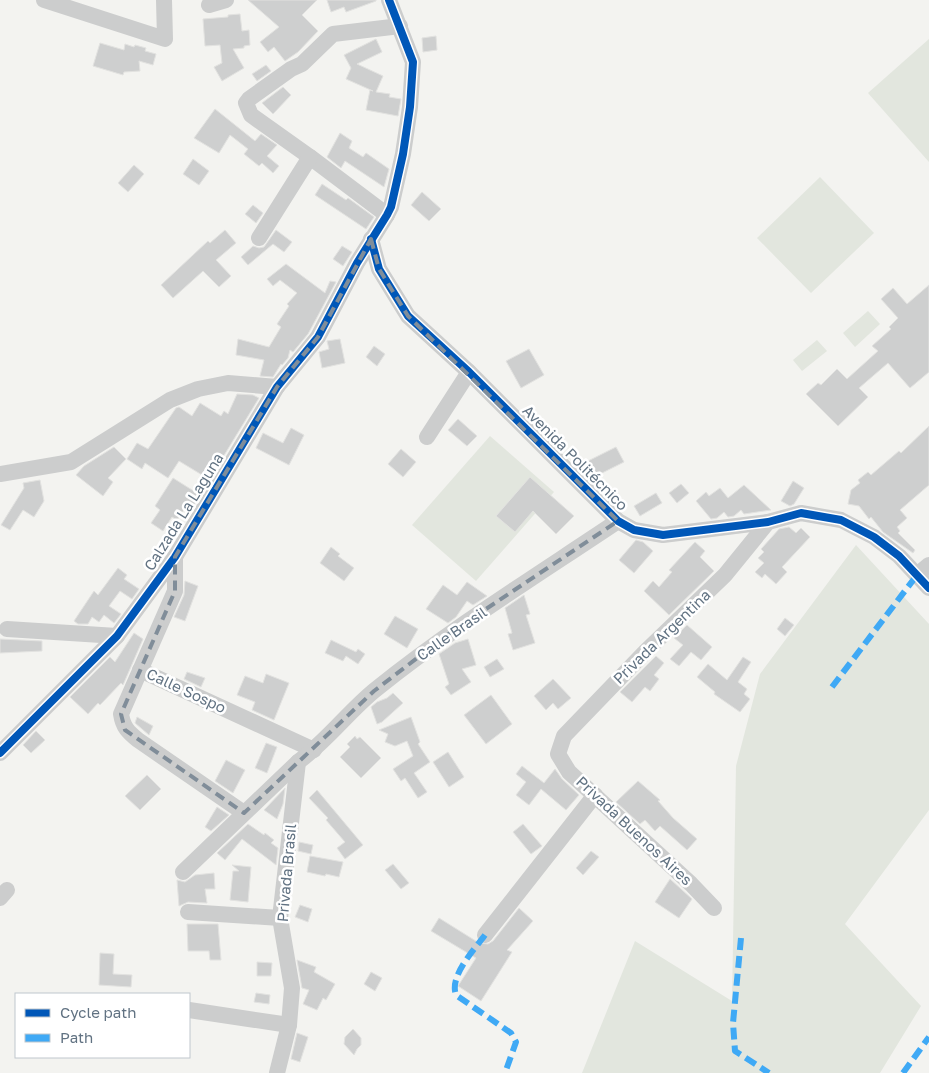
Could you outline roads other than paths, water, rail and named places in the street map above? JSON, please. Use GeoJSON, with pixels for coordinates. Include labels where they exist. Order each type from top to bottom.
{"type":"FeatureCollection","features":[{"type":"Feature","properties":{"kind":"street"},"geometry":{"type":"LineString","coordinates":[[44,0],[165,39],[164,0]]}},
{"type":"Feature","properties":{"kind":"street"},"geometry":{"type":"LineString","coordinates":[[209,5],[226,0]]}},
{"type":"Feature","properties":{"kind":"street","name":"Calzada La Laguna"},"geometry":{"type":"LineString","coordinates":[[0,753],[117,636],[175,557],[277,387],[318,337],[371,239],[387,215],[391,207],[403,154],[410,107],[413,62],[389,0]]}},
{"type":"Feature","properties":{"kind":"street"},"geometry":{"type":"LineString","coordinates":[[387,215],[251,115],[246,103],[291,69],[302,64],[332,34],[400,26]]}},
{"type":"Feature","properties":{"kind":"street"},"geometry":{"type":"LineString","coordinates":[[259,238],[310,157]]}},
{"type":"Feature","properties":{"kind":"street","name":"Avenida Politécnico"},"geometry":{"type":"LineString","coordinates":[[371,239],[380,269],[408,316],[470,372],[618,522],[634,530],[663,535],[768,522],[801,513],[840,520],[874,537],[899,556],[923,570],[929,588]]}},
{"type":"Feature","properties":{"kind":"street"},"geometry":{"type":"LineString","coordinates":[[427,437],[470,372]]}},
{"type":"Feature","properties":{"kind":"street"},"geometry":{"type":"LineString","coordinates":[[0,474],[71,462],[170,400],[198,389],[228,383],[277,387]]}},
{"type":"Feature","properties":{"kind":"street","name":"Calle Brasil"},"geometry":{"type":"LineString","coordinates":[[183,872],[298,762],[314,750],[374,691],[450,634],[618,522]]}},
{"type":"Feature","properties":{"kind":"street","name":"Privada Argentina"},"geometry":{"type":"LineString","coordinates":[[558,751],[564,736],[645,652],[725,576],[768,522]]}},
{"type":"Feature","properties":{"kind":"street","name":"Calle Sospo"},"geometry":{"type":"LineString","coordinates":[[175,557],[175,591],[140,670],[314,750]]}},
{"type":"Feature","properties":{"kind":"street"},"geometry":{"type":"LineString","coordinates":[[7,629],[117,636]]}},
{"type":"Feature","properties":{"kind":"street"},"geometry":{"type":"LineString","coordinates":[[140,670],[121,714],[126,730],[244,813]]}},
{"type":"Feature","properties":{"kind":"street","name":"Privada Buenos Aires"},"geometry":{"type":"LineString","coordinates":[[558,751],[569,772],[691,884],[714,908]]}},
{"type":"Feature","properties":{"kind":"street","name":"Privada Brasil"},"geometry":{"type":"LineString","coordinates":[[277,1073],[289,1025],[292,988],[280,918],[298,762]]}},
{"type":"Feature","properties":{"kind":"street"},"geometry":{"type":"LineString","coordinates":[[485,935],[595,795]]}},
{"type":"Feature","properties":{"kind":"street"},"geometry":{"type":"LineString","coordinates":[[188,912],[280,918]]}},
{"type":"Feature","properties":{"kind":"street"},"geometry":{"type":"LineString","coordinates":[[190,1010],[289,1025]]}}]}
